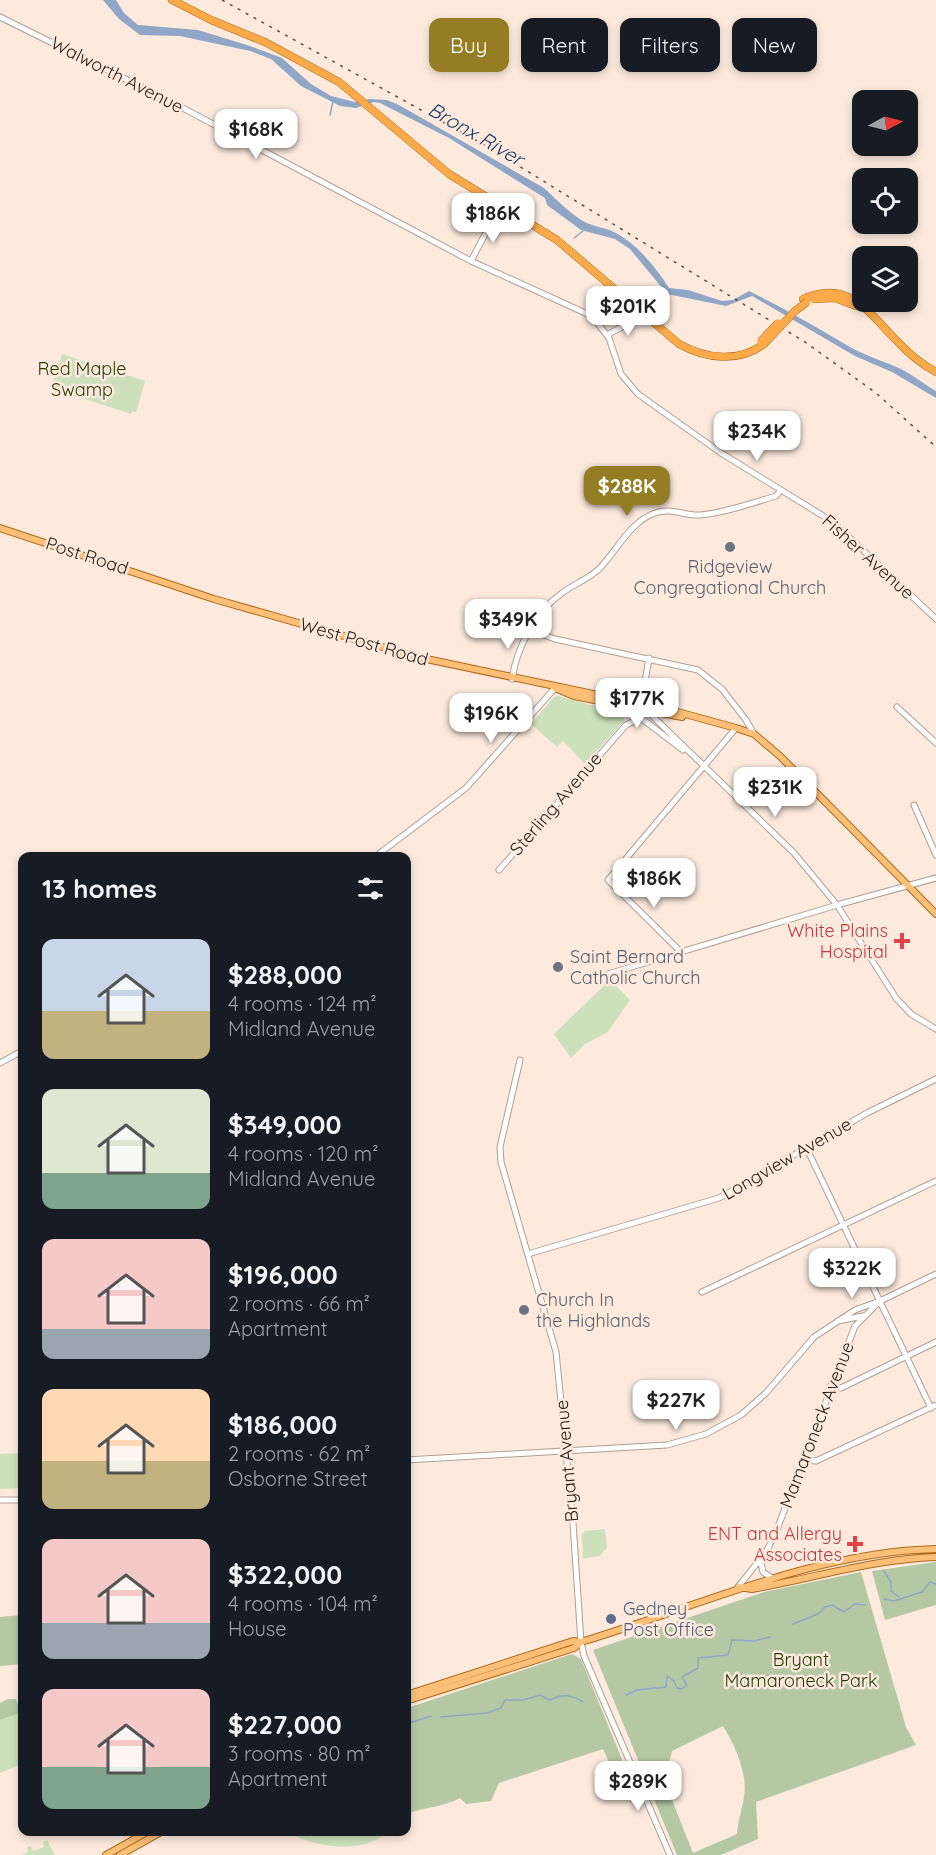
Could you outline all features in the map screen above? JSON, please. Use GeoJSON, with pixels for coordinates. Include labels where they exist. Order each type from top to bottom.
{"type":"FeatureCollection","features":[{"type":"Feature","properties":{"kind":"highway"},"geometry":{"type":"LineString","coordinates":[[172,0],[292,55],[339,82],[448,168],[553,236],[676,342],[702,354],[738,356],[763,342],[805,301],[827,292],[852,298],[866,308],[905,350],[936,372]]}},
{"type":"Feature","properties":{"kind":"highway"},"geometry":{"type":"LineString","coordinates":[[182,0],[294,51],[339,76],[365,102]]}},
{"type":"Feature","properties":{"kind":"highway"},"geometry":{"type":"LineString","coordinates":[[502,202],[563,238],[685,342],[704,350],[728,352],[763,342]]}},
{"type":"Feature","properties":{"kind":"highway"},"geometry":{"type":"LineString","coordinates":[[805,301],[829,297],[852,304],[900,351],[936,378]]}},
{"type":"Feature","properties":{"kind":"main road","name":"Post Road"},"geometry":{"type":"LineString","coordinates":[[0,528],[174,585]]}},
{"type":"Feature","properties":{"kind":"main road","name":"West Post Road"},"geometry":{"type":"LineString","coordinates":[[174,585],[417,657],[641,705],[754,734],[781,757],[936,914]]}},
{"type":"Feature","properties":{"kind":"main road","name":"West Post Road"},"geometry":{"type":"LineString","coordinates":[[555,688],[560,692],[603,702],[692,718]]}},
{"type":"Feature","properties":{"kind":"main road"},"geometry":{"type":"LineString","coordinates":[[738,1587],[881,1554],[936,1550]]}},
{"type":"Feature","properties":{"kind":"main road"},"geometry":{"type":"LineString","coordinates":[[738,1587],[752,1589],[833,1570],[900,1559],[936,1557]]}},
{"type":"Feature","properties":{"kind":"main road","name":"Mamaroneck Avenue"},"geometry":{"type":"LineString","coordinates":[[411,1699],[574,1648],[581,1642],[700,1604],[738,1587]]}},
{"type":"Feature","properties":{"kind":"main road","name":"Mamaroneck Avenue"},"geometry":{"type":"LineString","coordinates":[[411,1693],[573,1641],[581,1642]]}},
{"type":"Feature","properties":{"kind":"main road"},"geometry":{"type":"LineString","coordinates":[[106,1855],[140,1836]]}},
{"type":"Feature","properties":{"kind":"main road"},"geometry":{"type":"LineString","coordinates":[[120,1855],[154,1836]]}},
{"type":"Feature","properties":{"kind":"street","name":"Walworth Avenue"},"geometry":{"type":"LineString","coordinates":[[0,17],[164,98],[471,261],[589,314],[607,335],[621,374]]}},
{"type":"Feature","properties":{"kind":"street"},"geometry":{"type":"LineString","coordinates":[[471,261],[502,202]]}},
{"type":"Feature","properties":{"kind":"street"},"geometry":{"type":"LineString","coordinates":[[607,335],[624,326],[640,311]]}},
{"type":"Feature","properties":{"kind":"street","name":"Fisher Avenue"},"geometry":{"type":"LineString","coordinates":[[621,374],[638,394],[684,428],[842,528],[936,619]]}},
{"type":"Feature","properties":{"kind":"street"},"geometry":{"type":"LineString","coordinates":[[512,679],[530,630],[547,605],[561,593],[597,571],[636,526],[649,516],[670,510],[691,515],[706,514],[776,496],[781,490]]}},
{"type":"Feature","properties":{"kind":"street"},"geometry":{"type":"LineString","coordinates":[[530,630],[555,639],[693,668],[708,676],[746,720],[754,734]]}},
{"type":"Feature","properties":{"kind":"street"},"geometry":{"type":"LineString","coordinates":[[649,658],[641,705],[801,860],[837,905],[896,998],[911,1014],[936,1029]]}},
{"type":"Feature","properties":{"kind":"street"},"geometry":{"type":"LineString","coordinates":[[381,852],[466,788],[555,688]]}},
{"type":"Feature","properties":{"kind":"street"},"geometry":{"type":"LineString","coordinates":[[603,702],[641,718],[687,752]]}},
{"type":"Feature","properties":{"kind":"street"},"geometry":{"type":"LineString","coordinates":[[897,707],[936,743]]}},
{"type":"Feature","properties":{"kind":"street"},"geometry":{"type":"LineString","coordinates":[[625,710],[628,715],[626,725]]}},
{"type":"Feature","properties":{"kind":"street","name":"Sterling Avenue"},"geometry":{"type":"LineString","coordinates":[[499,870],[626,725],[641,718]]}},
{"type":"Feature","properties":{"kind":"street"},"geometry":{"type":"LineString","coordinates":[[680,951],[608,880],[736,728]]}},
{"type":"Feature","properties":{"kind":"street"},"geometry":{"type":"LineString","coordinates":[[914,805],[936,855]]}},
{"type":"Feature","properties":{"kind":"street"},"geometry":{"type":"LineString","coordinates":[[608,974],[837,905],[936,878]]}},
{"type":"Feature","properties":{"kind":"street"},"geometry":{"type":"LineString","coordinates":[[0,1063],[18,1053]]}},
{"type":"Feature","properties":{"kind":"street","name":"Bryant Avenue"},"geometry":{"type":"LineString","coordinates":[[520,1060],[500,1147],[501,1162],[556,1352],[581,1642],[584,1656],[670,1855]]}},
{"type":"Feature","properties":{"kind":"street","name":"Longview Avenue"},"geometry":{"type":"LineString","coordinates":[[528,1254],[719,1198],[867,1113],[936,1079]]}},
{"type":"Feature","properties":{"kind":"street"},"geometry":{"type":"LineString","coordinates":[[804,1460],[816,1461],[933,1406],[807,1149]]}},
{"type":"Feature","properties":{"kind":"street"},"geometry":{"type":"LineString","coordinates":[[702,1292],[936,1181]]}},
{"type":"Feature","properties":{"kind":"street","name":"Mamaroneck Avenue"},"geometry":{"type":"LineString","coordinates":[[738,1587],[760,1559],[776,1532],[851,1333],[880,1301],[936,1274]]}},
{"type":"Feature","properties":{"kind":"street"},"geometry":{"type":"LineString","coordinates":[[411,1460],[674,1444],[713,1431],[754,1404],[810,1341],[864,1306],[880,1301]]}},
{"type":"Feature","properties":{"kind":"street"},"geometry":{"type":"LineString","coordinates":[[838,1321],[864,1316]]}},
{"type":"Feature","properties":{"kind":"street"},"geometry":{"type":"LineString","coordinates":[[831,1385],[841,1388],[936,1342]]}},
{"type":"Feature","properties":{"kind":"street"},"geometry":{"type":"LineString","coordinates":[[0,1500],[18,1500]]}},
{"type":"Feature","properties":{"kind":"street"},"geometry":{"type":"LineString","coordinates":[[760,1559],[763,1572],[772,1578]]}},
{"type":"Feature","properties":{"kind":"green space","name":"Red Maple Swamp"},"geometry":{"type":"Polygon","coordinates":[[[62,354],[145,381],[136,412],[132,411],[131,414],[51,388],[62,354]]]}},
{"type":"Feature","properties":{"kind":"green space"},"geometry":{"type":"Polygon","coordinates":[[[558,696],[624,714],[624,721],[585,764],[563,741],[557,747],[531,724],[554,697],[558,696]]]}},
{"type":"Feature","properties":{"kind":"green space"},"geometry":{"type":"Polygon","coordinates":[[[610,980],[630,1000],[608,1032],[585,1044],[571,1058],[554,1034],[610,980]]]}},
{"type":"Feature","properties":{"kind":"green space"},"geometry":{"type":"Polygon","coordinates":[[[18,1453],[18,1488],[0,1489],[0,1454],[18,1453]]]}},
{"type":"Feature","properties":{"kind":"green space"},"geometry":{"type":"Polygon","coordinates":[[[605,1529],[607,1548],[599,1556],[583,1559],[582,1534],[585,1531],[605,1529]]]}},
{"type":"Feature","properties":{"kind":"green space"},"geometry":{"type":"Polygon","coordinates":[[[936,1562],[936,1605],[885,1620],[872,1571],[936,1562]]]}},
{"type":"Feature","properties":{"kind":"green space","name":"Bryant Mamaroneck Park"},"geometry":{"type":"Polygon","coordinates":[[[861,1572],[906,1727],[916,1745],[756,1802],[758,1839],[721,1855],[677,1855],[593,1650],[764,1592],[861,1572]],[[723,1726],[672,1751],[664,1780],[693,1853],[737,1834],[745,1788],[740,1760],[723,1726]]]}},
{"type":"Feature","properties":{"kind":"green space"},"geometry":{"type":"Polygon","coordinates":[[[18,1615],[18,1664],[0,1666],[0,1617],[18,1615]]]}},
{"type":"Feature","properties":{"kind":"green space"},"geometry":{"type":"Polygon","coordinates":[[[572,1654],[581,1659],[630,1779],[619,1783],[603,1749],[499,1783],[491,1801],[466,1804],[460,1798],[411,1813],[411,1707],[572,1654]]]}},
{"type":"Feature","properties":{"kind":"green space"},"geometry":{"type":"Polygon","coordinates":[[[8,1699],[16,1699],[18,1714],[0,1720],[0,1703],[8,1699]]]}},
{"type":"Feature","properties":{"kind":"green space"},"geometry":{"type":"Polygon","coordinates":[[[18,1714],[18,1766],[0,1773],[0,1720],[18,1714]]]}},
{"type":"Feature","properties":{"kind":"green space"},"geometry":{"type":"Polygon","coordinates":[[[295,1836],[382,1836],[365,1844],[339,1847],[295,1836]]]}},
{"type":"Feature","properties":{"kind":"green space"},"geometry":{"type":"Polygon","coordinates":[[[47,1840],[55,1855],[22,1855],[28,1852],[27,1847],[31,1846],[33,1851],[44,1847],[43,1842],[47,1840]]]}},
{"type":"Feature","properties":{"kind":"water"},"geometry":{"type":"Polygon","coordinates":[[[103,0],[116,0],[124,13],[138,25],[198,30],[282,58],[311,84],[331,96],[355,102],[370,99],[387,100],[399,105],[544,188],[583,221],[610,230],[622,237],[645,257],[669,288],[688,290],[722,301],[733,300],[749,291],[856,350],[905,371],[936,391],[936,398],[892,372],[855,356],[752,296],[726,306],[667,294],[630,249],[615,239],[581,230],[547,205],[545,198],[449,138],[380,103],[374,102],[356,108],[340,106],[301,86],[271,59],[250,51],[180,36],[140,35],[119,19],[103,0]]]}},
{"type":"Feature","properties":{"kind":"waterway"},"geometry":{"type":"LineString","coordinates":[[330,115],[333,101]]}},
{"type":"Feature","properties":{"kind":"waterway"},"geometry":{"type":"LineString","coordinates":[[574,238],[583,231]]}},
{"type":"Feature","properties":{"kind":"waterway"},"geometry":{"type":"LineString","coordinates":[[884,1571],[891,1582],[891,1591],[899,1597]]}},
{"type":"Feature","properties":{"kind":"waterway"},"geometry":{"type":"LineString","coordinates":[[884,1599],[894,1601],[922,1592],[930,1582],[936,1584]]}},
{"type":"Feature","properties":{"kind":"waterway"},"geometry":{"type":"LineString","coordinates":[[793,1624],[818,1614],[825,1607],[832,1605],[844,1612],[855,1604],[865,1605]]}},
{"type":"Feature","properties":{"kind":"waterway"},"geometry":{"type":"LineString","coordinates":[[626,1695],[637,1690],[666,1687],[667,1676],[674,1681],[677,1688],[681,1689],[687,1685],[682,1677],[698,1668],[698,1658],[728,1655],[732,1640],[754,1641],[770,1637]]}},
{"type":"Feature","properties":{"kind":"waterway"},"geometry":{"type":"LineString","coordinates":[[441,1717],[487,1713],[501,1708],[505,1700],[523,1700],[540,1695],[550,1700],[559,1696],[567,1696],[583,1702]]}},
{"type":"Feature","properties":{"kind":"waterway"},"geometry":{"type":"LineString","coordinates":[[411,1722],[431,1716]]}},
{"type":"Feature","properties":{"kind":"railway"},"geometry":{"type":"LineString","coordinates":[[222,0],[488,147],[805,342],[876,393],[936,447]]}},
{"type":"Feature","properties":{"kind":"place","name":"Ridgeview Congregational Church"},"geometry":{"type":"Point","coordinates":[730,547]}},
{"type":"Feature","properties":{"kind":"place","name":"White Plains Hospital"},"geometry":{"type":"Point","coordinates":[902,941]}},
{"type":"Feature","properties":{"kind":"place","name":"Saint Bernard Catholic Church"},"geometry":{"type":"Point","coordinates":[558,967]}},
{"type":"Feature","properties":{"kind":"place","name":"Church In the Highlands"},"geometry":{"type":"Point","coordinates":[524,1310]}},
{"type":"Feature","properties":{"kind":"place","name":"ENT and Allergy Associates"},"geometry":{"type":"Point","coordinates":[855,1544]}},
{"type":"Feature","properties":{"kind":"place","name":"Gedney Post Office"},"geometry":{"type":"Point","coordinates":[611,1619]}},
{"type":"Feature","properties":{"kind":"water label","name":"Bronx River"},"geometry":{"type":"Point","coordinates":[476,134]}}]}
